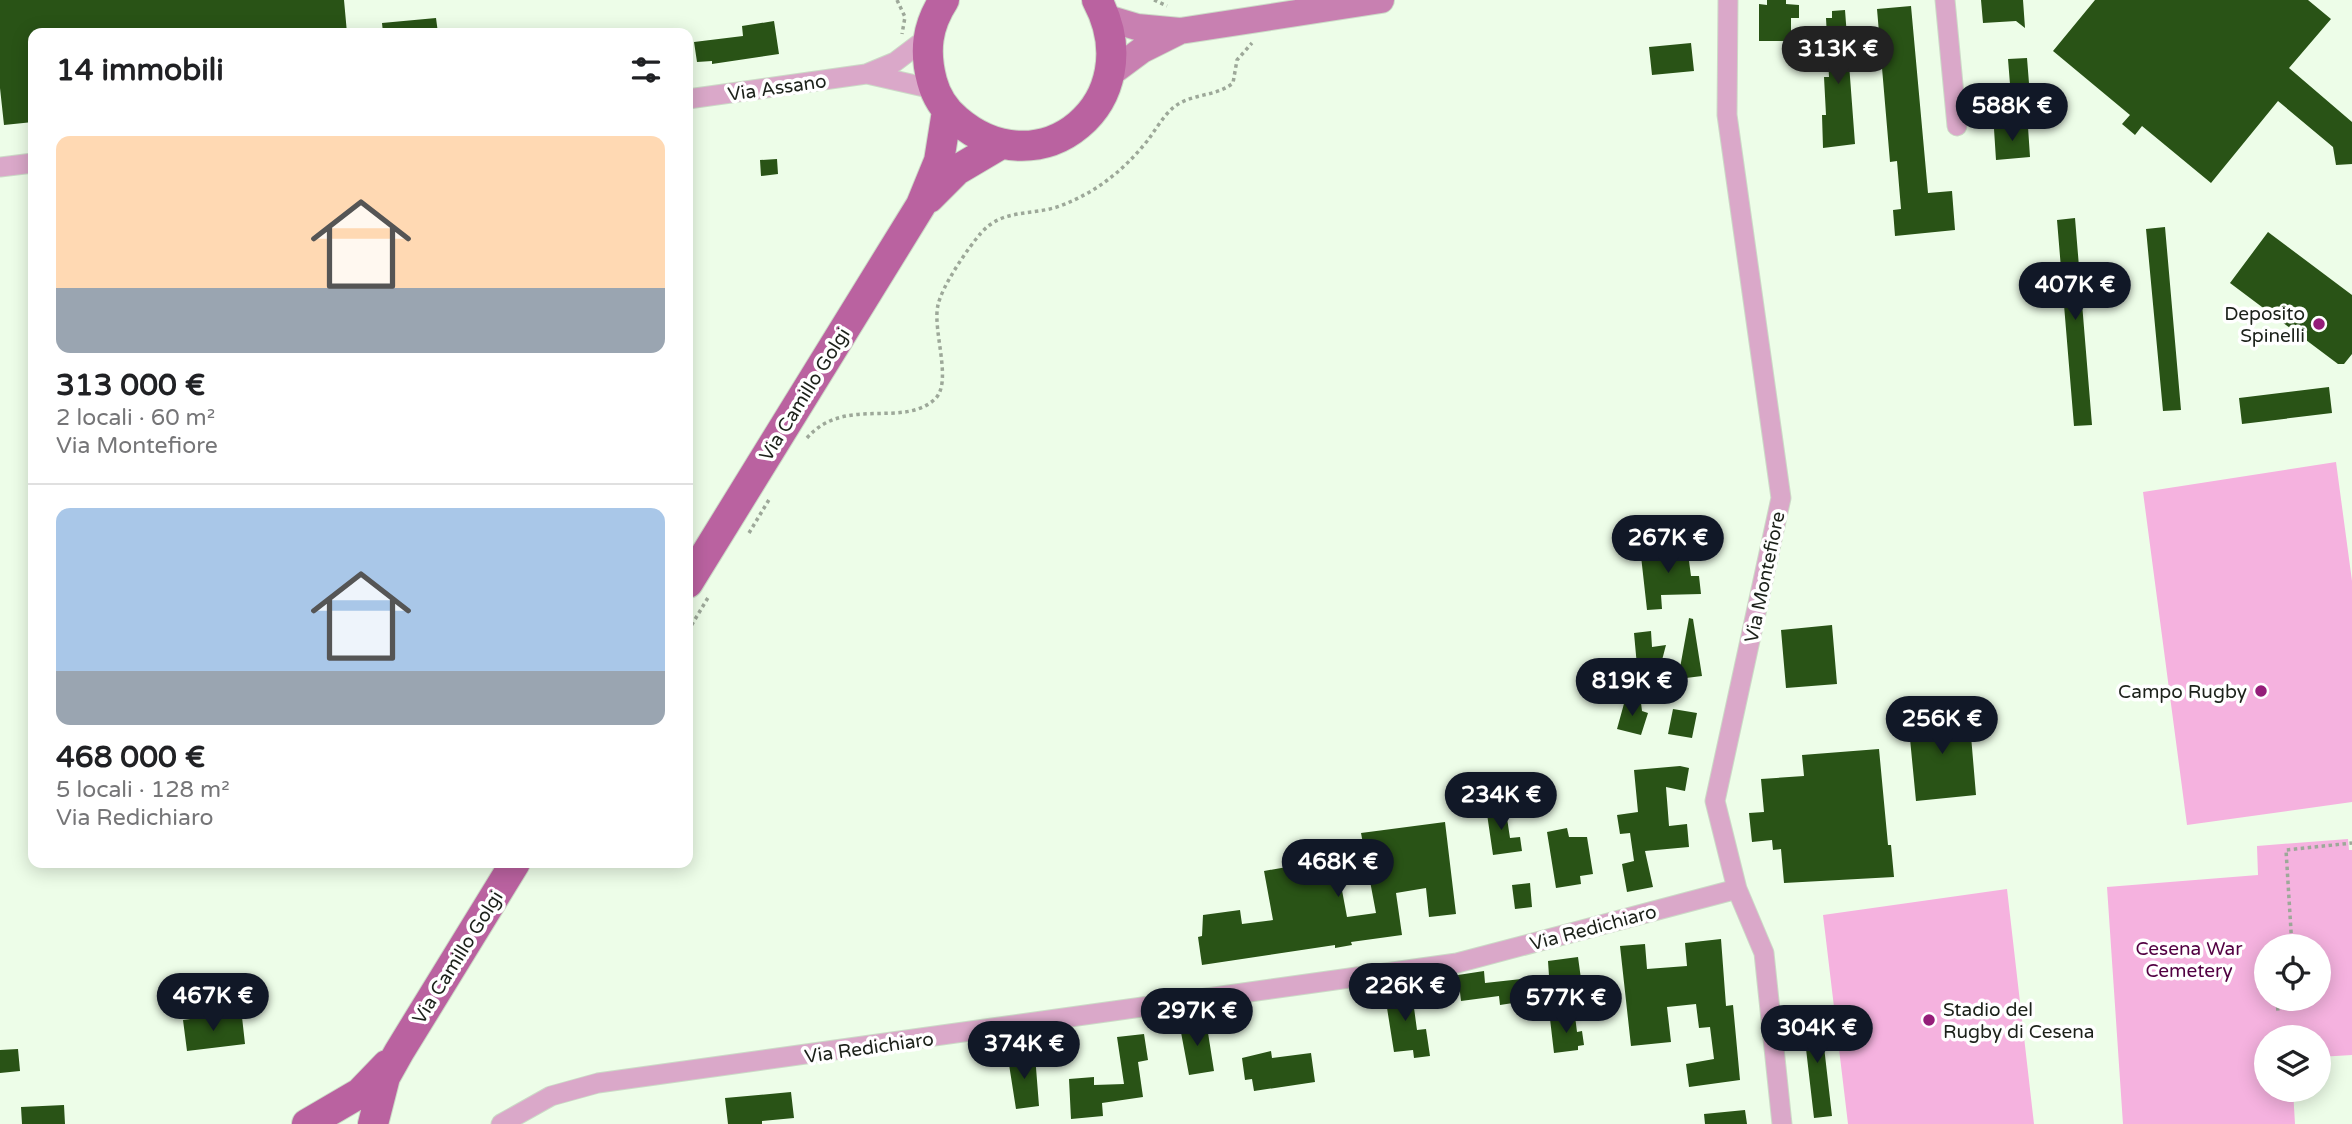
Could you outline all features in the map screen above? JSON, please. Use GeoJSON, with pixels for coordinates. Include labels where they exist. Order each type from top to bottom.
{"type":"FeatureCollection","features":[{"type":"Feature","properties":{"kind":"main road"},"geometry":{"type":"LineString","coordinates":[[1102,9],[1137,27],[1180,31],[1381,0]]}},
{"type":"Feature","properties":{"kind":"main road"},"geometry":{"type":"LineString","coordinates":[[940,100],[971,132],[1001,144],[1032,145],[1062,136],[1094,110],[1111,73],[1113,45],[1102,9]]}},
{"type":"Feature","properties":{"kind":"main road","name":"Via Camillo Golgi"},"geometry":{"type":"LineString","coordinates":[[701,585],[921,205],[939,161],[940,100],[927,63],[933,13]]}},
{"type":"Feature","properties":{"kind":"main road"},"geometry":{"type":"LineString","coordinates":[[1111,73],[1142,50],[1180,31]]}},
{"type":"Feature","properties":{"kind":"main road","name":"Via Camillo Golgi"},"geometry":{"type":"LineString","coordinates":[[921,205],[957,170],[1001,144]]}},
{"type":"Feature","properties":{"kind":"main road","name":"Via Camillo Golgi"},"geometry":{"type":"LineString","coordinates":[[373,1124],[385,1077],[512,868]]}},
{"type":"Feature","properties":{"kind":"main road","name":"Via Camillo Golgi"},"geometry":{"type":"LineString","coordinates":[[307,1124],[360,1093],[399,1052]]}},
{"type":"Feature","properties":{"kind":"street","name":"Via Montefiore"},"geometry":{"type":"LineString","coordinates":[[1728,0],[1727,115],[1781,498],[1715,801],[1737,889],[1764,953],[1782,1124]]}},
{"type":"Feature","properties":{"kind":"street","name":"Via Montefiore"},"geometry":{"type":"LineString","coordinates":[[1729,22],[1735,0]]}},
{"type":"Feature","properties":{"kind":"street"},"geometry":{"type":"LineString","coordinates":[[1945,0],[1957,126]]}},
{"type":"Feature","properties":{"kind":"street","name":"Via Assano"},"geometry":{"type":"LineString","coordinates":[[693,98],[866,74],[895,62],[933,13]]}},
{"type":"Feature","properties":{"kind":"street","name":"Via Assano"},"geometry":{"type":"LineString","coordinates":[[866,74],[940,100]]}},
{"type":"Feature","properties":{"kind":"street"},"geometry":{"type":"LineString","coordinates":[[0,167],[28,164]]}},
{"type":"Feature","properties":{"kind":"street","name":"Via Redichiaro"},"geometry":{"type":"LineString","coordinates":[[501,1124],[551,1096],[598,1083],[1457,963],[1737,889]]}},
{"type":"Feature","properties":{"kind":"path"},"geometry":{"type":"LineString","coordinates":[[897,0],[905,17],[903,33],[897,41]]}},
{"type":"Feature","properties":{"kind":"path"},"geometry":{"type":"LineString","coordinates":[[806,439],[818,425],[830,419],[900,411],[922,406],[935,399],[943,380],[937,334],[938,305],[980,234],[999,218],[1058,207],[1094,190],[1120,172],[1168,111],[1190,98],[1227,88],[1233,83],[1237,60],[1255,40],[1254,19]]}},
{"type":"Feature","properties":{"kind":"path"},"geometry":{"type":"LineString","coordinates":[[742,544],[775,491]]}},
{"type":"Feature","properties":{"kind":"path"},"geometry":{"type":"LineString","coordinates":[[693,613],[701,585]]}},
{"type":"Feature","properties":{"kind":"path"},"geometry":{"type":"LineString","coordinates":[[2291,934],[2286,850],[2352,844]]}},
{"type":"Feature","properties":{"kind":"green space","name":"Campo Rugby"},"geometry":{"type":"Polygon","coordinates":[[[2336,462],[2352,581],[2352,802],[2187,825],[2143,492],[2336,462]]]}},
{"type":"Feature","properties":{"kind":"green space","name":"Cesena War Cemetery"},"geometry":{"type":"Polygon","coordinates":[[[2348,839],[2349,850],[2352,850],[2352,1055],[2331,1056],[2331,1025],[2254,1025],[2254,1102],[2294,1102],[2295,1124],[2123,1124],[2107,887],[2258,875],[2257,846],[2348,839]]]}},
{"type":"Feature","properties":{"kind":"green space","name":"Stadio del Rugby di Cesena"},"geometry":{"type":"Polygon","coordinates":[[[2007,889],[2034,1124],[1848,1124],[1823,915],[2007,889]]]}},
{"type":"Feature","properties":{"kind":"building"},"geometry":{"type":"Polygon","coordinates":[[[0,0],[344,0],[347,28],[28,28],[28,123],[4,125],[0,88],[0,0]]]}},
{"type":"Feature","properties":{"kind":"building"},"geometry":{"type":"Polygon","coordinates":[[[1767,0],[1786,0],[1786,4],[1799,5],[1799,18],[1791,18],[1791,41],[1759,41],[1759,4],[1767,5],[1767,0]]]}},
{"type":"Feature","properties":{"kind":"building"},"geometry":{"type":"Polygon","coordinates":[[[1981,0],[2023,0],[2025,28],[2016,21],[1983,23],[1981,0]]]}},
{"type":"Feature","properties":{"kind":"building"},"geometry":{"type":"Polygon","coordinates":[[[2095,0],[2308,0],[2331,19],[2289,68],[2352,122],[2352,164],[2336,165],[2333,147],[2278,101],[2211,183],[2142,126],[2135,135],[2122,124],[2130,115],[2053,51],[2095,0]]]}},
{"type":"Feature","properties":{"kind":"building"},"geometry":{"type":"Polygon","coordinates":[[[1911,6],[1928,193],[1952,191],[1955,230],[1895,236],[1893,210],[1901,209],[1897,161],[1890,162],[1877,9],[1911,6]]]}},
{"type":"Feature","properties":{"kind":"building"},"geometry":{"type":"Polygon","coordinates":[[[1845,10],[1855,144],[1823,148],[1822,115],[1826,115],[1824,77],[1829,77],[1826,18],[1832,18],[1832,11],[1845,10]]]}},
{"type":"Feature","properties":{"kind":"building"},"geometry":{"type":"Polygon","coordinates":[[[436,18],[437,28],[382,28],[382,23],[436,18]]]}},
{"type":"Feature","properties":{"kind":"building"},"geometry":{"type":"Polygon","coordinates":[[[774,21],[779,54],[712,64],[712,61],[697,62],[694,42],[743,36],[742,26],[774,21]]]}},
{"type":"Feature","properties":{"kind":"building"},"geometry":{"type":"Polygon","coordinates":[[[1691,43],[1694,71],[1652,75],[1649,47],[1691,43]]]}},
{"type":"Feature","properties":{"kind":"building"},"geometry":{"type":"Polygon","coordinates":[[[2027,58],[2030,96],[2011,97],[2008,59],[2027,58]]]}},
{"type":"Feature","properties":{"kind":"building"},"geometry":{"type":"Polygon","coordinates":[[[2028,127],[2030,157],[1996,160],[1994,129],[2028,127]]]}},
{"type":"Feature","properties":{"kind":"building"},"geometry":{"type":"Polygon","coordinates":[[[777,159],[778,174],[761,176],[760,160],[777,159]]]}},
{"type":"Feature","properties":{"kind":"building"},"geometry":{"type":"Polygon","coordinates":[[[2075,218],[2092,425],[2074,426],[2057,220],[2075,218]]]}},
{"type":"Feature","properties":{"kind":"building"},"geometry":{"type":"Polygon","coordinates":[[[2165,227],[2181,410],[2163,411],[2146,229],[2165,227]]]}},
{"type":"Feature","properties":{"kind":"building","name":"Deposito Spinelli"},"geometry":{"type":"Polygon","coordinates":[[[2268,232],[2352,295],[2352,354],[2344,364],[2338,364],[2230,283],[2268,232]]]}},
{"type":"Feature","properties":{"kind":"building"},"geometry":{"type":"Polygon","coordinates":[[[2329,387],[2332,413],[2242,424],[2239,398],[2329,387]]]}},
{"type":"Feature","properties":{"kind":"building"},"geometry":{"type":"Polygon","coordinates":[[[1675,544],[1676,547],[1687,546],[1691,576],[1699,576],[1701,594],[1661,595],[1662,609],[1647,610],[1641,556],[1662,553],[1661,545],[1675,544]]]}},
{"type":"Feature","properties":{"kind":"building"},"geometry":{"type":"Polygon","coordinates":[[[1689,618],[1693,619],[1702,676],[1678,679],[1689,618]]]}},
{"type":"Feature","properties":{"kind":"building"},"geometry":{"type":"Polygon","coordinates":[[[1832,625],[1837,684],[1786,688],[1781,630],[1832,625]]]}},
{"type":"Feature","properties":{"kind":"building"},"geometry":{"type":"Polygon","coordinates":[[[1651,631],[1652,647],[1666,645],[1661,664],[1637,666],[1634,633],[1651,631]]]}},
{"type":"Feature","properties":{"kind":"building"},"geometry":{"type":"Polygon","coordinates":[[[1625,700],[1641,703],[1642,711],[1648,713],[1641,735],[1617,729],[1625,700]]]}},
{"type":"Feature","properties":{"kind":"building"},"geometry":{"type":"Polygon","coordinates":[[[1673,709],[1697,713],[1692,738],[1668,734],[1673,709]]]}},
{"type":"Feature","properties":{"kind":"building"},"geometry":{"type":"Polygon","coordinates":[[[1969,712],[1976,795],[1916,801],[1908,718],[1969,712]]]}},
{"type":"Feature","properties":{"kind":"building"},"geometry":{"type":"Polygon","coordinates":[[[1879,749],[1888,845],[1891,845],[1894,877],[1784,883],[1781,849],[1773,850],[1772,840],[1752,842],[1749,813],[1764,812],[1761,779],[1804,776],[1802,755],[1879,749]]]}},
{"type":"Feature","properties":{"kind":"building"},"geometry":{"type":"Polygon","coordinates":[[[1680,766],[1689,768],[1685,791],[1666,787],[1669,826],[1687,824],[1689,847],[1645,851],[1653,887],[1627,892],[1622,864],[1634,861],[1630,833],[1620,834],[1617,815],[1638,812],[1634,770],[1680,766]]]}},
{"type":"Feature","properties":{"kind":"building"},"geometry":{"type":"Polygon","coordinates":[[[1505,805],[1510,838],[1520,837],[1522,851],[1493,855],[1486,807],[1505,805]]]}},
{"type":"Feature","properties":{"kind":"building"},"geometry":{"type":"Polygon","coordinates":[[[1445,822],[1456,914],[1429,917],[1426,888],[1396,893],[1402,935],[1351,942],[1352,945],[1335,948],[1335,945],[1202,965],[1198,937],[1202,936],[1203,915],[1240,910],[1242,924],[1273,920],[1264,871],[1315,862],[1317,873],[1338,869],[1347,917],[1376,913],[1361,833],[1445,822]]]}},
{"type":"Feature","properties":{"kind":"building"},"geometry":{"type":"Polygon","coordinates":[[[1567,828],[1569,837],[1587,837],[1593,874],[1580,876],[1581,884],[1556,888],[1547,832],[1567,828]]]}},
{"type":"Feature","properties":{"kind":"building"},"geometry":{"type":"Polygon","coordinates":[[[1530,883],[1532,907],[1515,909],[1512,885],[1530,883]]]}},
{"type":"Feature","properties":{"kind":"building"},"geometry":{"type":"Polygon","coordinates":[[[1721,939],[1726,1006],[1733,1005],[1740,1080],[1689,1087],[1686,1064],[1714,1059],[1710,1027],[1699,1028],[1696,1004],[1667,1007],[1671,1042],[1631,1046],[1620,946],[1645,944],[1647,969],[1687,966],[1685,943],[1721,939]]]}},
{"type":"Feature","properties":{"kind":"building"},"geometry":{"type":"Polygon","coordinates":[[[1578,957],[1581,979],[1550,983],[1551,997],[1500,1005],[1499,996],[1461,1001],[1458,975],[1484,971],[1485,983],[1549,976],[1548,961],[1578,957]]]}},
{"type":"Feature","properties":{"kind":"building"},"geometry":{"type":"Polygon","coordinates":[[[1411,986],[1417,1030],[1426,1029],[1430,1056],[1414,1058],[1413,1050],[1394,1052],[1384,989],[1411,986]]]}},
{"type":"Feature","properties":{"kind":"building"},"geometry":{"type":"Polygon","coordinates":[[[1820,1012],[1832,1116],[1814,1118],[1802,1014],[1820,1012]]]}},
{"type":"Feature","properties":{"kind":"building"},"geometry":{"type":"Polygon","coordinates":[[[219,1015],[220,1019],[242,1017],[245,1044],[187,1051],[183,1020],[219,1015]]]}},
{"type":"Feature","properties":{"kind":"building"},"geometry":{"type":"Polygon","coordinates":[[[1575,1016],[1577,1032],[1582,1031],[1584,1045],[1578,1046],[1578,1050],[1554,1053],[1550,1019],[1575,1016]]]}},
{"type":"Feature","properties":{"kind":"building"},"geometry":{"type":"Polygon","coordinates":[[[1206,1020],[1214,1071],[1189,1075],[1180,1027],[1206,1020]]]}},
{"type":"Feature","properties":{"kind":"building"},"geometry":{"type":"Polygon","coordinates":[[[1144,1034],[1148,1060],[1138,1062],[1143,1097],[1102,1103],[1103,1116],[1071,1119],[1069,1079],[1094,1077],[1094,1085],[1124,1084],[1117,1037],[1144,1034]]]}},
{"type":"Feature","properties":{"kind":"building"},"geometry":{"type":"Polygon","coordinates":[[[18,1049],[20,1071],[0,1073],[0,1050],[18,1049]]]}},
{"type":"Feature","properties":{"kind":"building"},"geometry":{"type":"Polygon","coordinates":[[[1271,1051],[1272,1058],[1311,1053],[1315,1082],[1254,1091],[1252,1079],[1245,1080],[1242,1058],[1271,1051]]]}},
{"type":"Feature","properties":{"kind":"building"},"geometry":{"type":"Polygon","coordinates":[[[1035,1055],[1039,1106],[1016,1109],[1008,1058],[1035,1055]]]}},
{"type":"Feature","properties":{"kind":"building"},"geometry":{"type":"Polygon","coordinates":[[[791,1092],[794,1118],[762,1121],[762,1124],[728,1124],[725,1098],[791,1092]]]}},
{"type":"Feature","properties":{"kind":"building"},"geometry":{"type":"Polygon","coordinates":[[[64,1105],[65,1124],[22,1124],[21,1107],[64,1105]]]}},
{"type":"Feature","properties":{"kind":"building"},"geometry":{"type":"Polygon","coordinates":[[[1745,1110],[1747,1124],[1705,1124],[1704,1114],[1745,1110]]]}},
{"type":"Feature","properties":{"kind":"place","name":"Deposito Spinelli"},"geometry":{"type":"Point","coordinates":[2319,324]}},
{"type":"Feature","properties":{"kind":"place","name":"Campo Rugby"},"geometry":{"type":"Point","coordinates":[2261,691]}},
{"type":"Feature","properties":{"kind":"place","name":"Stadio del Rugby di Cesena"},"geometry":{"type":"Point","coordinates":[1929,1020]}}]}
